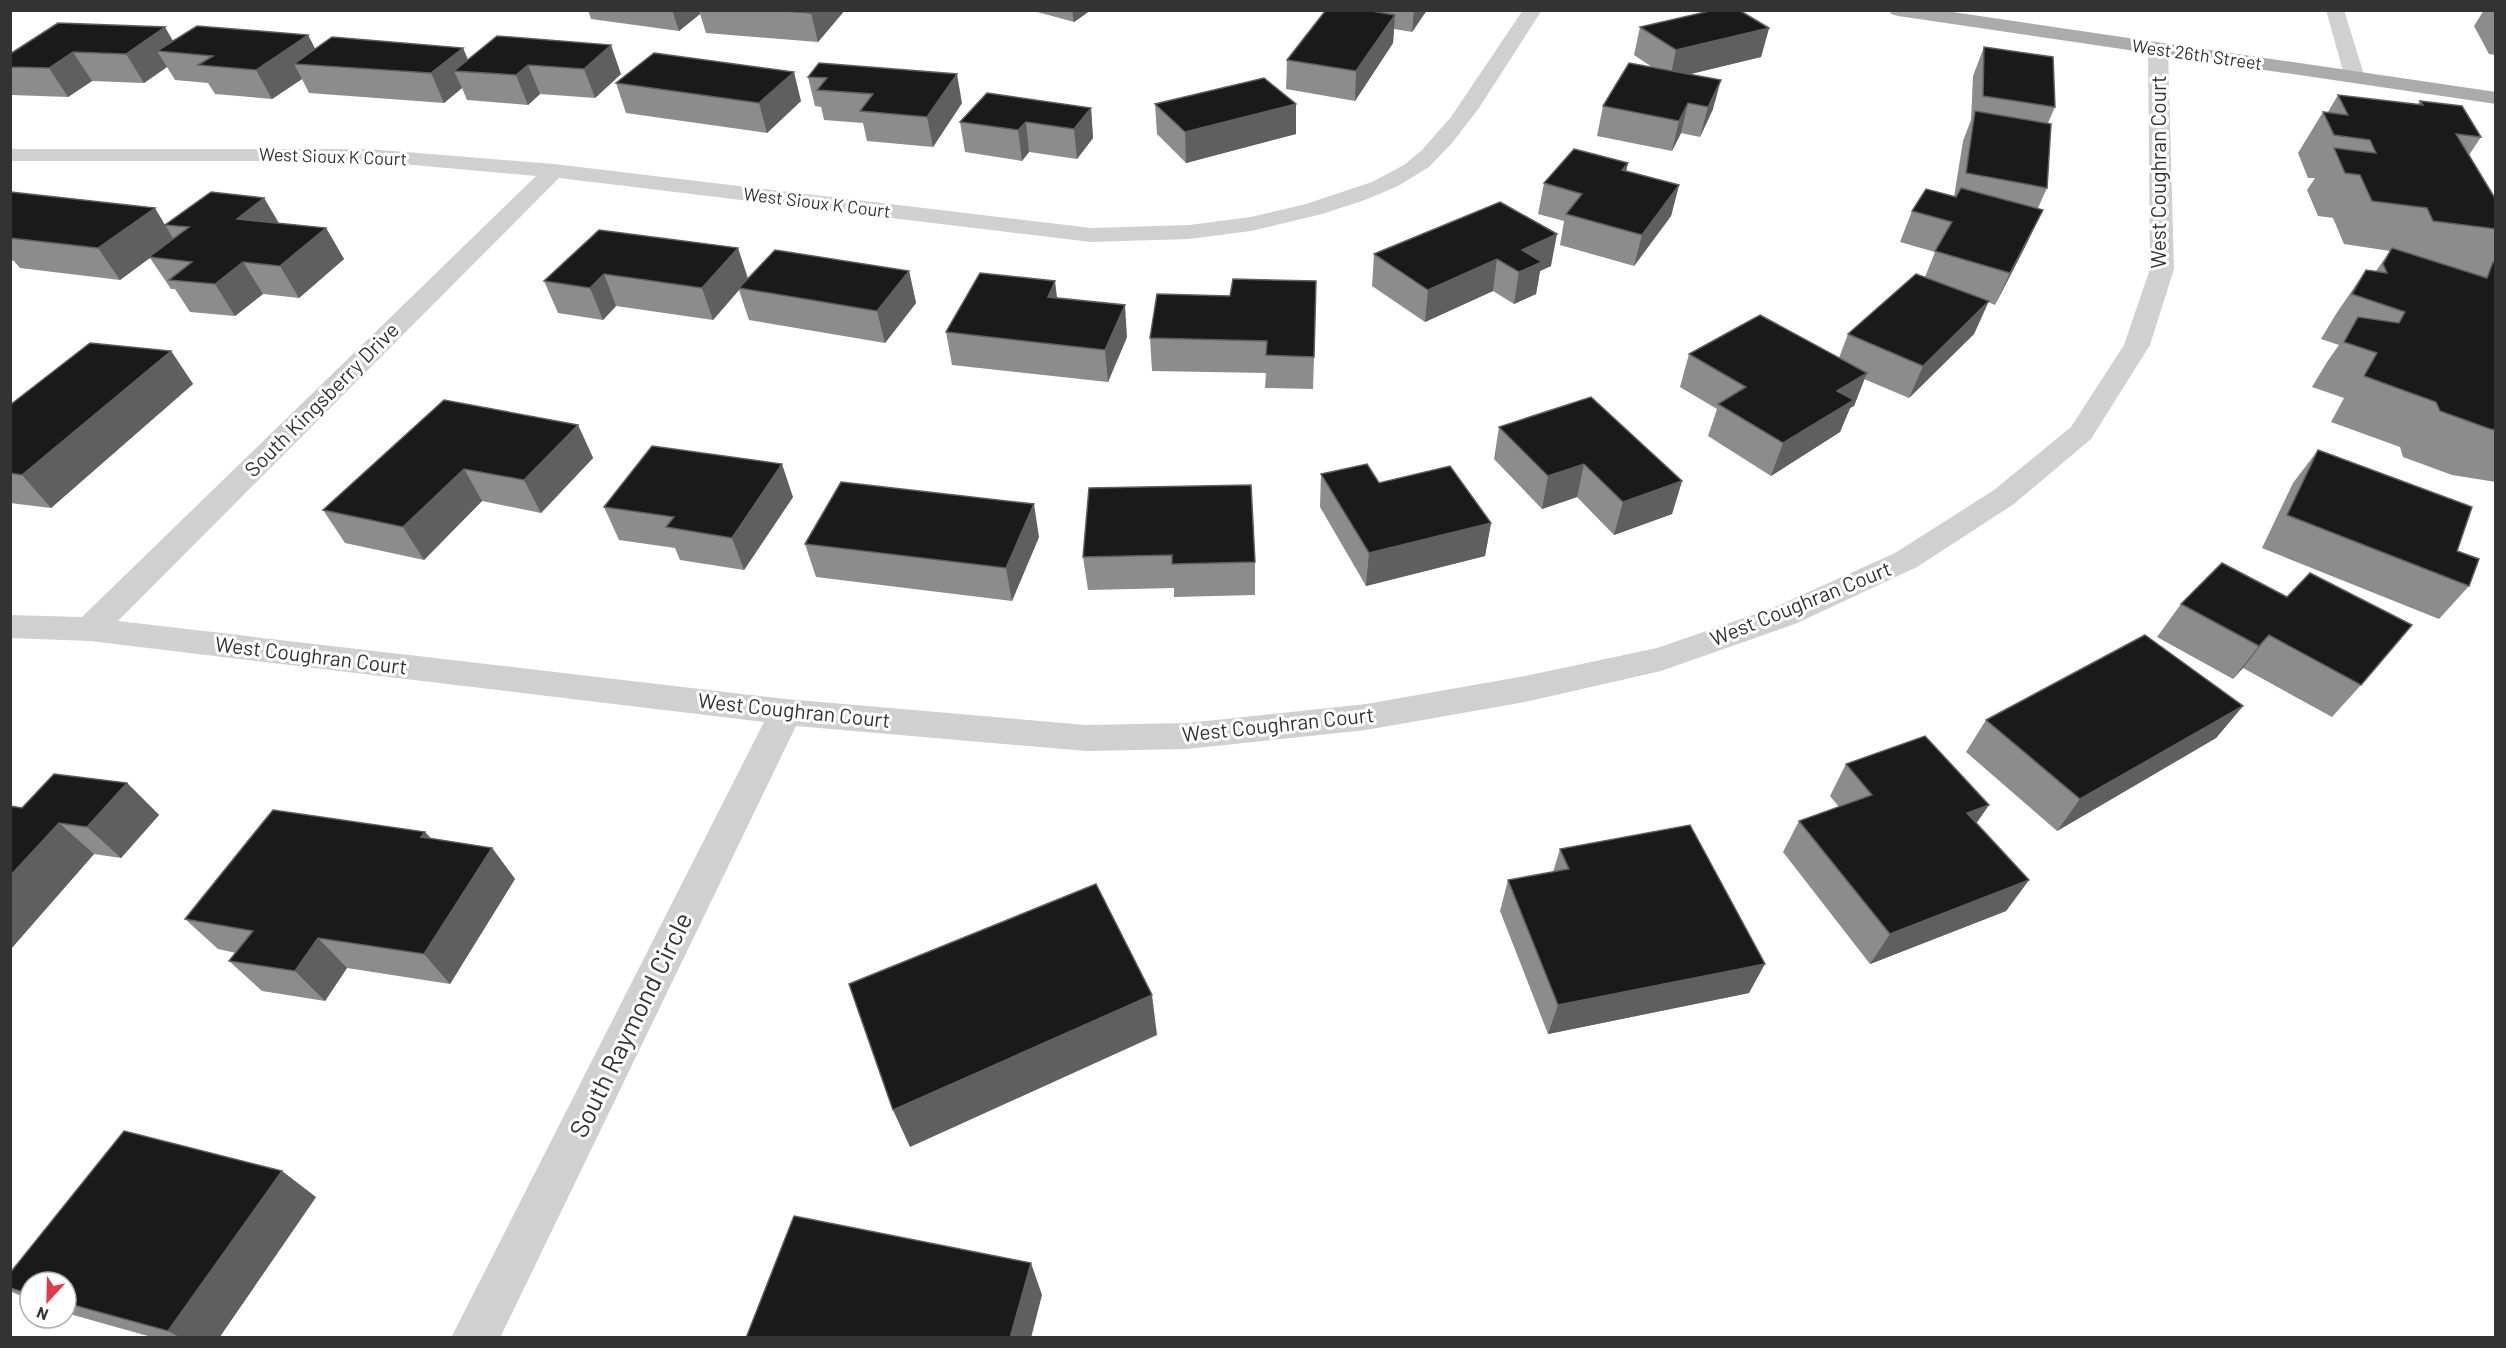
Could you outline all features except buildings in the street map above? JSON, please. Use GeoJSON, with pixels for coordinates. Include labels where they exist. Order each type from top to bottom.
{"type":"FeatureCollection","features":[{"type":"Feature","properties":{"kind":"main road","name":"West 26th Street"},"geometry":{"type":"LineString","coordinates":[[1898,10],[2496,99]]}},
{"type":"Feature","properties":{"kind":"street","name":"West Sioux K Court"},"geometry":{"type":"LineString","coordinates":[[10,155],[369,155],[554,171],[1091,235],[1152,235],[1227,229],[1273,221],[1357,195],[1395,180],[1429,156],[1458,121],[1533,10]]}},
{"type":"Feature","properties":{"kind":"street"},"geometry":{"type":"LineString","coordinates":[[2335,10],[2355,78]]}},
{"type":"Feature","properties":{"kind":"street","name":"West Coughran Court"},"geometry":{"type":"LineString","coordinates":[[10,626],[90,629],[786,712],[1086,738],[1187,736],[1366,717],[1525,689],[1661,659],[1784,616],[1906,560],[2004,497],[2081,433],[2138,345],[2162,269],[2158,50]]}},
{"type":"Feature","properties":{"kind":"street","name":"South Kingsberry Drive"},"geometry":{"type":"LineString","coordinates":[[90,629],[554,171]]}},
{"type":"Feature","properties":{"kind":"street","name":"South Raymond Circle"},"geometry":{"type":"LineString","coordinates":[[475,1338],[786,712]]}}]}
